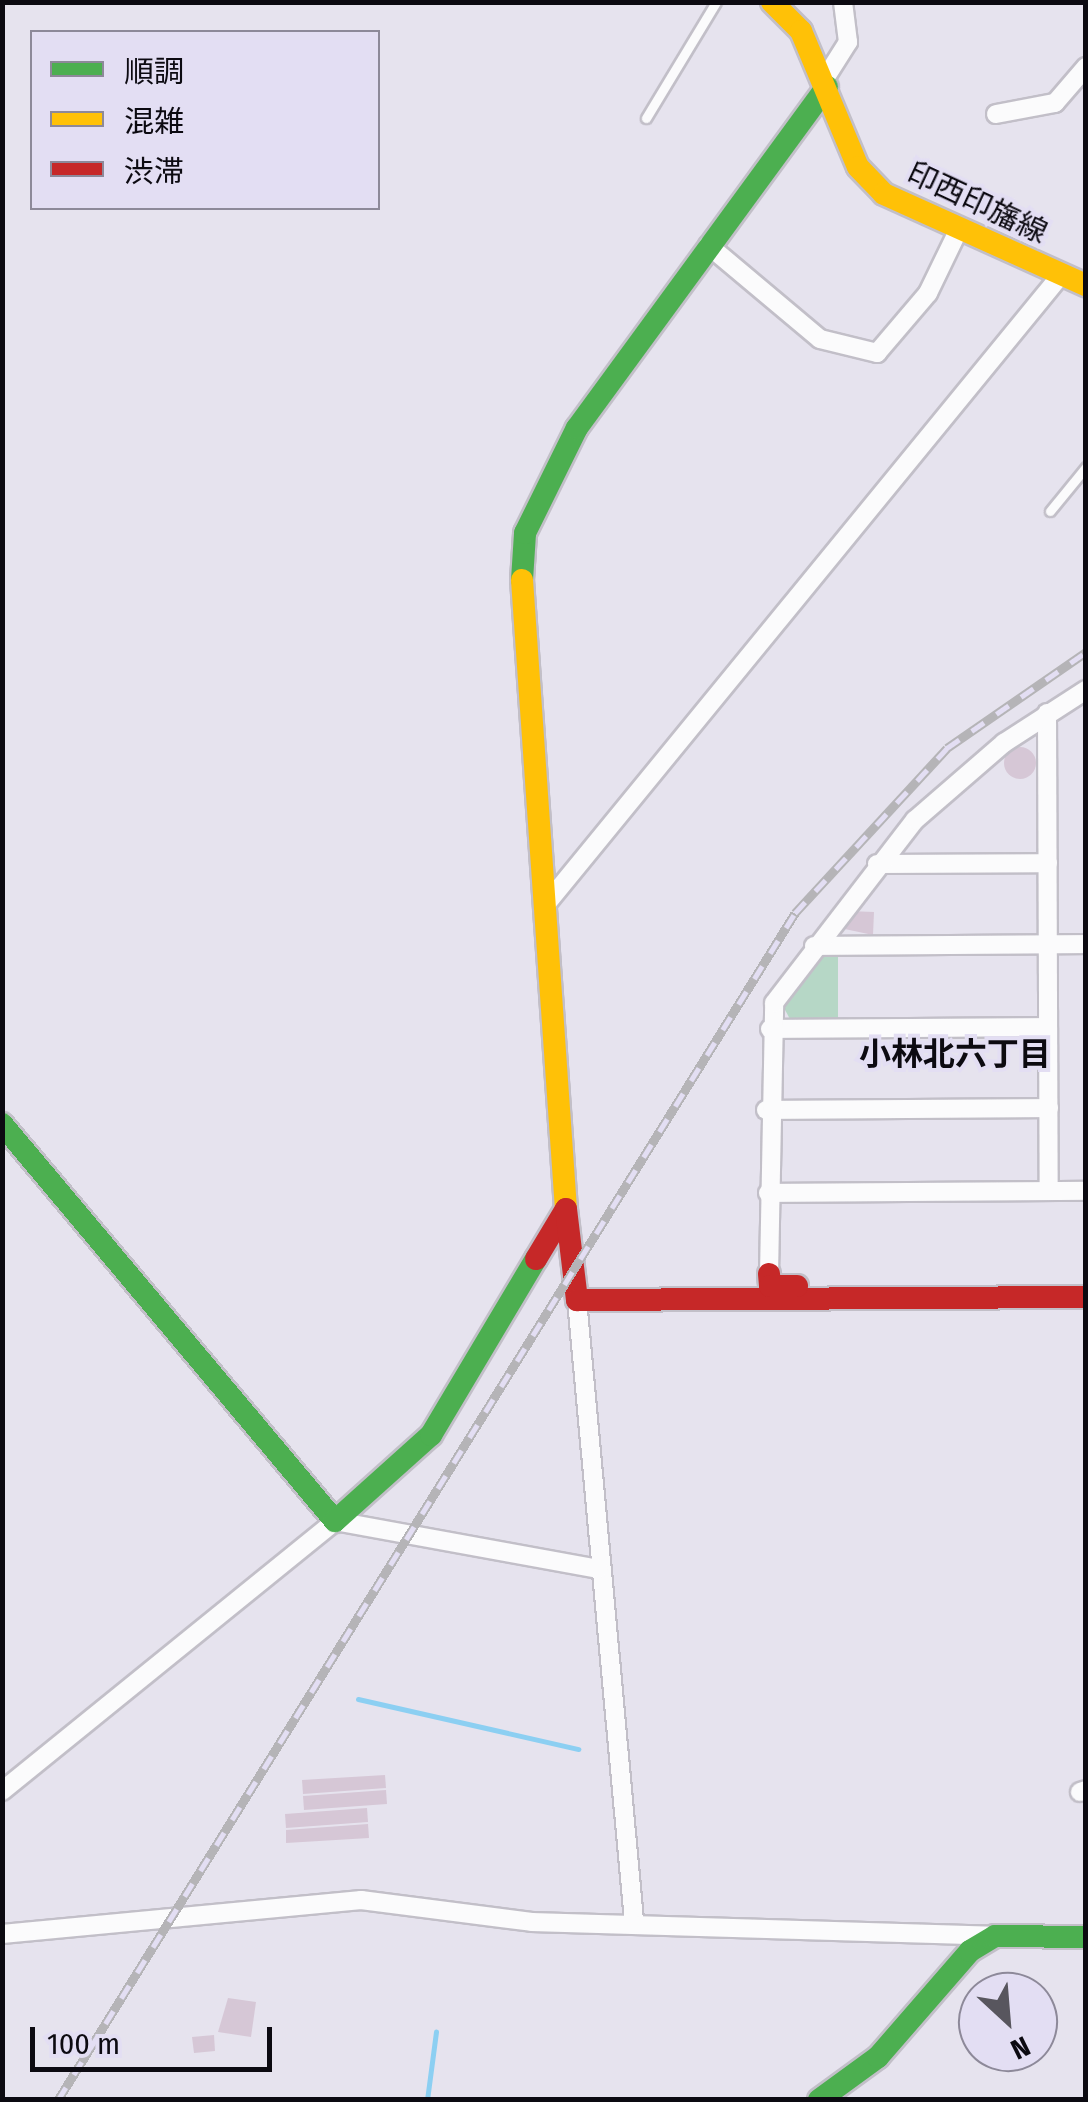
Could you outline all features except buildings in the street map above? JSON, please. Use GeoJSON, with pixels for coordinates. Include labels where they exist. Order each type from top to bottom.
{"type":"FeatureCollection","features":[{"type":"Feature","properties":{"kind":"main road","name":"印西印旛線"},"geometry":{"type":"LineString","coordinates":[[772,2],[801,31],[868,179],[959,229],[1086,285]]}},
{"type":"Feature","properties":{"kind":"main road"},"geometry":{"type":"LineString","coordinates":[[826,84],[577,428],[525,533],[521,608],[566,1208],[577,1300],[1086,1298]]}},
{"type":"Feature","properties":{"kind":"main road"},"geometry":{"type":"LineString","coordinates":[[2,1124],[335,1521],[431,1436],[566,1208]]}},
{"type":"Feature","properties":{"kind":"main road"},"geometry":{"type":"LineString","coordinates":[[769,1274],[770,1286],[1086,1283]]}},
{"type":"Feature","properties":{"kind":"main road"},"geometry":{"type":"LineString","coordinates":[[819,2100],[878,2057],[954,1962],[995,1936],[1086,1937]]}},
{"type":"Feature","properties":{"kind":"street"},"geometry":{"type":"LineString","coordinates":[[826,84],[848,42],[843,2]]}},
{"type":"Feature","properties":{"kind":"street"},"geometry":{"type":"LineString","coordinates":[[996,114],[1055,103],[1086,67]]}},
{"type":"Feature","properties":{"kind":"street"},"geometry":{"type":"LineString","coordinates":[[708,246],[820,339],[877,353],[928,292],[959,229]]}},
{"type":"Feature","properties":{"kind":"street"},"geometry":{"type":"LineString","coordinates":[[543,908],[1061,274]]}},
{"type":"Feature","properties":{"kind":"street"},"geometry":{"type":"LineString","coordinates":[[769,1274],[766,1110],[774,1002],[914,820],[1048,712],[1086,690]]}},
{"type":"Feature","properties":{"kind":"street"},"geometry":{"type":"LineString","coordinates":[[1048,712],[1049,1192]]}},
{"type":"Feature","properties":{"kind":"street"},"geometry":{"type":"LineString","coordinates":[[877,864],[1048,862]]}},
{"type":"Feature","properties":{"kind":"street"},"geometry":{"type":"LineString","coordinates":[[814,946],[1086,944]]}},
{"type":"Feature","properties":{"kind":"street"},"geometry":{"type":"LineString","coordinates":[[770,1029],[1048,1027]]}},
{"type":"Feature","properties":{"kind":"street"},"geometry":{"type":"LineString","coordinates":[[766,1110],[1048,1108]]}},
{"type":"Feature","properties":{"kind":"street"},"geometry":{"type":"LineString","coordinates":[[768,1193],[1086,1191]]}},
{"type":"Feature","properties":{"kind":"street"},"geometry":{"type":"LineString","coordinates":[[577,1300],[634,1920]]}},
{"type":"Feature","properties":{"kind":"street"},"geometry":{"type":"LineString","coordinates":[[2,1791],[335,1521],[599,1569]]}},
{"type":"Feature","properties":{"kind":"street"},"geometry":{"type":"LineString","coordinates":[[2,1934],[360,1900],[532,1922],[634,1920],[995,1936]]}},
{"type":"Feature","properties":{"kind":"lane"},"geometry":{"type":"LineString","coordinates":[[646,118],[716,2]]}},
{"type":"Feature","properties":{"kind":"lane"},"geometry":{"type":"LineString","coordinates":[[1050,511],[1086,467]]}},
{"type":"Feature","properties":{"kind":"green space"},"geometry":{"type":"Polygon","coordinates":[[[818,952],[838,954],[838,1018],[791,1021],[784,1008],[818,952]]]}},
{"type":"Feature","properties":{"kind":"waterway"},"geometry":{"type":"LineString","coordinates":[[358,1699],[578,1749]]}},
{"type":"Feature","properties":{"kind":"waterway"},"geometry":{"type":"LineString","coordinates":[[427,2100],[436,2032]]}},
{"type":"Feature","properties":{"kind":"railway"},"geometry":{"type":"LineString","coordinates":[[58,2100],[795,913],[947,748],[1086,652]]}},
{"type":"Feature","properties":{"kind":"traffic: fast"},"geometry":{"type":"LineString","coordinates":[[522,580],[525,533],[577,428],[827,87]]}},
{"type":"Feature","properties":{"kind":"traffic: fast"},"geometry":{"type":"LineString","coordinates":[[2,1124],[335,1521],[431,1435],[536,1259]]}},
{"type":"Feature","properties":{"kind":"traffic: fast"},"geometry":{"type":"LineString","coordinates":[[819,2100],[878,2057],[970,1951],[995,1936],[1086,1937]]}},
{"type":"Feature","properties":{"kind":"traffic: slow"},"geometry":{"type":"LineString","coordinates":[[772,2],[801,31],[858,167],[884,194],[1086,285]]}},
{"type":"Feature","properties":{"kind":"traffic: slow"},"geometry":{"type":"LineString","coordinates":[[522,580],[566,1209]]}},
{"type":"Feature","properties":{"kind":"traffic: jam"},"geometry":{"type":"LineString","coordinates":[[536,1259],[566,1209],[577,1300],[1086,1297]]}},
{"type":"Feature","properties":{"kind":"traffic: jam"},"geometry":{"type":"LineString","coordinates":[[769,1274],[770,1286],[797,1286]]}},
{"type":"Feature","properties":{"kind":"district","name":"小林北六丁目"},"geometry":{"type":"Point","coordinates":[955,1054]}}]}
